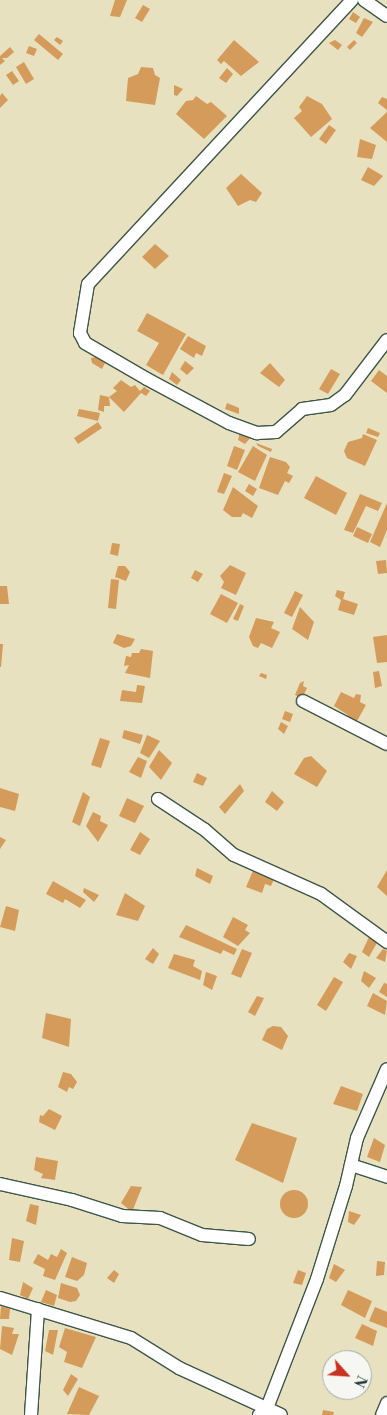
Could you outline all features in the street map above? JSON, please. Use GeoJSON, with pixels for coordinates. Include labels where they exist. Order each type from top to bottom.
{"type":"FeatureCollection","features":[{"type":"Feature","properties":{"kind":"street"},"geometry":{"type":"LineString","coordinates":[[352,0],[88,284],[80,333],[85,343],[147,379],[229,423],[257,432],[276,432],[302,409],[331,405],[345,395],[387,340]]}},
{"type":"Feature","properties":{"kind":"street"},"geometry":{"type":"LineString","coordinates":[[364,0],[387,16]]}},
{"type":"Feature","properties":{"kind":"street"},"geometry":{"type":"LineString","coordinates":[[303,701],[387,744]]}},
{"type":"Feature","properties":{"kind":"street"},"geometry":{"type":"LineString","coordinates":[[158,799],[205,830],[234,855],[321,894],[387,942]]}},
{"type":"Feature","properties":{"kind":"street"},"geometry":{"type":"LineString","coordinates":[[263,1412],[317,1279],[351,1165],[357,1138],[387,1069]]}},
{"type":"Feature","properties":{"kind":"street"},"geometry":{"type":"LineString","coordinates":[[351,1165],[387,1177]]}},
{"type":"Feature","properties":{"kind":"street"},"geometry":{"type":"LineString","coordinates":[[0,1184],[72,1200],[122,1216],[160,1218],[202,1235],[249,1239]]}},
{"type":"Feature","properties":{"kind":"street"},"geometry":{"type":"LineString","coordinates":[[0,1298],[139,1341],[178,1368],[263,1412],[281,1415]]}},
{"type":"Feature","properties":{"kind":"street"},"geometry":{"type":"LineString","coordinates":[[31,1415],[38,1309]]}},
{"type":"Feature","properties":{"kind":"street"},"geometry":{"type":"LineString","coordinates":[[382,1415],[387,1403]]}},
{"type":"Feature","properties":{"kind":"building"},"geometry":{"type":"Polygon","coordinates":[[[115,0],[127,0],[120,17],[110,16],[115,0]]]}},
{"type":"Feature","properties":{"kind":"building"},"geometry":{"type":"Polygon","coordinates":[[[143,5],[150,9],[142,22],[135,18],[143,5]]]}},
{"type":"Feature","properties":{"kind":"building"},"geometry":{"type":"Polygon","coordinates":[[[353,12],[360,17],[356,23],[349,19],[353,12]]]}},
{"type":"Feature","properties":{"kind":"building"},"geometry":{"type":"Polygon","coordinates":[[[364,18],[373,22],[362,37],[356,33],[364,18]]]}},
{"type":"Feature","properties":{"kind":"building"},"geometry":{"type":"Polygon","coordinates":[[[39,34],[63,54],[58,60],[34,40],[39,34]]]}},
{"type":"Feature","properties":{"kind":"building"},"geometry":{"type":"Polygon","coordinates":[[[57,37],[63,41],[60,45],[54,40],[57,37]]]}},
{"type":"Feature","properties":{"kind":"building"},"geometry":{"type":"Polygon","coordinates":[[[234,40],[259,62],[241,76],[224,61],[221,64],[217,60],[234,40]]]}},
{"type":"Feature","properties":{"kind":"building"},"geometry":{"type":"Polygon","coordinates":[[[335,40],[342,45],[338,50],[329,43],[335,40]]]}},
{"type":"Feature","properties":{"kind":"building"},"geometry":{"type":"Polygon","coordinates":[[[354,40],[357,43],[350,50],[347,47],[354,40]]]}},
{"type":"Feature","properties":{"kind":"building"},"geometry":{"type":"Polygon","coordinates":[[[29,46],[37,49],[34,56],[26,53],[29,46]]]}},
{"type":"Feature","properties":{"kind":"building"},"geometry":{"type":"Polygon","coordinates":[[[10,47],[14,52],[7,58],[2,58],[5,61],[0,65],[0,56],[10,47]]]}},
{"type":"Feature","properties":{"kind":"building"},"geometry":{"type":"Polygon","coordinates":[[[24,62],[34,79],[26,84],[16,67],[24,62]]]}},
{"type":"Feature","properties":{"kind":"building"},"geometry":{"type":"Polygon","coordinates":[[[141,67],[153,68],[155,75],[160,78],[155,105],[126,101],[128,78],[138,74],[141,67]]]}},
{"type":"Feature","properties":{"kind":"building"},"geometry":{"type":"Polygon","coordinates":[[[227,68],[233,74],[226,83],[219,78],[227,68]]]}},
{"type":"Feature","properties":{"kind":"building"},"geometry":{"type":"Polygon","coordinates":[[[12,71],[19,81],[13,85],[6,75],[12,71]]]}},
{"type":"Feature","properties":{"kind":"building"},"geometry":{"type":"Polygon","coordinates":[[[174,85],[183,89],[177,96],[174,95],[174,85]]]}},
{"type":"Feature","properties":{"kind":"building"},"geometry":{"type":"Polygon","coordinates":[[[2,93],[8,100],[0,108],[0,96],[2,93]]]}},
{"type":"Feature","properties":{"kind":"building"},"geometry":{"type":"Polygon","coordinates":[[[196,96],[207,104],[211,102],[227,116],[204,139],[176,114],[186,101],[193,100],[196,96]]]}},
{"type":"Feature","properties":{"kind":"building"},"geometry":{"type":"Polygon","coordinates":[[[307,96],[322,104],[332,119],[311,137],[294,118],[302,111],[299,107],[307,96]]]}},
{"type":"Feature","properties":{"kind":"building"},"geometry":{"type":"Polygon","coordinates":[[[382,97],[387,99],[387,110],[378,103],[382,97]]]}},
{"type":"Feature","properties":{"kind":"building"},"geometry":{"type":"Polygon","coordinates":[[[387,112],[387,142],[370,128],[387,112]]]}},
{"type":"Feature","properties":{"kind":"building"},"geometry":{"type":"Polygon","coordinates":[[[329,125],[336,130],[326,144],[319,139],[329,125]]]}},
{"type":"Feature","properties":{"kind":"building"},"geometry":{"type":"Polygon","coordinates":[[[360,139],[376,145],[372,159],[357,157],[360,139]]]}},
{"type":"Feature","properties":{"kind":"building"},"geometry":{"type":"Polygon","coordinates":[[[368,167],[383,176],[374,186],[361,180],[368,167]]]}},
{"type":"Feature","properties":{"kind":"building"},"geometry":{"type":"Polygon","coordinates":[[[241,174],[262,193],[256,202],[250,200],[238,206],[226,188],[241,174]]]}},
{"type":"Feature","properties":{"kind":"building"},"geometry":{"type":"Polygon","coordinates":[[[155,244],[169,256],[155,269],[142,257],[155,244]]]}},
{"type":"Feature","properties":{"kind":"building"},"geometry":{"type":"Polygon","coordinates":[[[147,313],[186,334],[163,375],[146,365],[159,343],[137,331],[147,313]]]}},
{"type":"Feature","properties":{"kind":"building"},"geometry":{"type":"Polygon","coordinates":[[[188,336],[206,346],[202,356],[196,353],[194,358],[180,349],[188,336]]]}},
{"type":"Feature","properties":{"kind":"building"},"geometry":{"type":"Polygon","coordinates":[[[96,357],[105,363],[102,369],[92,363],[91,358],[96,357]]]}},
{"type":"Feature","properties":{"kind":"building"},"geometry":{"type":"Polygon","coordinates":[[[185,361],[194,368],[187,375],[180,369],[185,361]]]}},
{"type":"Feature","properties":{"kind":"building"},"geometry":{"type":"Polygon","coordinates":[[[270,363],[285,380],[279,387],[260,373],[270,363]]]}},
{"type":"Feature","properties":{"kind":"building"},"geometry":{"type":"Polygon","coordinates":[[[331,369],[340,374],[328,394],[319,389],[331,369]]]}},
{"type":"Feature","properties":{"kind":"building"},"geometry":{"type":"Polygon","coordinates":[[[379,370],[387,376],[387,393],[371,381],[379,370]]]}},
{"type":"Feature","properties":{"kind":"building"},"geometry":{"type":"Polygon","coordinates":[[[172,372],[181,380],[177,385],[169,379],[172,372]]]}},
{"type":"Feature","properties":{"kind":"building"},"geometry":{"type":"Polygon","coordinates":[[[121,380],[131,387],[135,385],[140,391],[144,387],[150,391],[146,396],[141,393],[124,412],[109,397],[117,391],[113,388],[121,380]]]}},
{"type":"Feature","properties":{"kind":"building"},"geometry":{"type":"Polygon","coordinates":[[[100,395],[109,397],[110,406],[104,406],[104,412],[98,410],[100,395]]]}},
{"type":"Feature","properties":{"kind":"building"},"geometry":{"type":"Polygon","coordinates":[[[227,403],[239,408],[239,414],[225,409],[227,403]]]}},
{"type":"Feature","properties":{"kind":"building"},"geometry":{"type":"Polygon","coordinates":[[[79,409],[100,413],[98,421],[77,416],[79,409]]]}},
{"type":"Feature","properties":{"kind":"building"},"geometry":{"type":"Polygon","coordinates":[[[98,422],[102,428],[78,444],[74,438],[98,422]]]}},
{"type":"Feature","properties":{"kind":"building"},"geometry":{"type":"Polygon","coordinates":[[[368,428],[380,433],[378,437],[366,433],[368,428]]]}},
{"type":"Feature","properties":{"kind":"building"},"geometry":{"type":"Polygon","coordinates":[[[240,432],[251,437],[245,444],[238,440],[240,432]]]}},
{"type":"Feature","properties":{"kind":"building"},"geometry":{"type":"Polygon","coordinates":[[[363,434],[377,440],[365,466],[347,458],[344,451],[348,442],[362,438],[363,434]]]}},
{"type":"Feature","properties":{"kind":"building"},"geometry":{"type":"Polygon","coordinates":[[[256,443],[272,449],[271,452],[258,446],[256,443]]]}},
{"type":"Feature","properties":{"kind":"building"},"geometry":{"type":"Polygon","coordinates":[[[234,446],[245,450],[237,470],[227,466],[234,446]]]}},
{"type":"Feature","properties":{"kind":"building"},"geometry":{"type":"Polygon","coordinates":[[[253,446],[267,455],[255,481],[238,472],[253,446]]]}},
{"type":"Feature","properties":{"kind":"building"},"geometry":{"type":"Polygon","coordinates":[[[270,457],[286,462],[290,467],[287,473],[293,476],[289,483],[285,481],[278,495],[259,488],[270,457]]]}},
{"type":"Feature","properties":{"kind":"building"},"geometry":{"type":"Polygon","coordinates":[[[224,473],[232,476],[224,494],[217,492],[224,473]]]}},
{"type":"Feature","properties":{"kind":"building"},"geometry":{"type":"Polygon","coordinates":[[[316,476],[347,493],[336,515],[304,498],[316,476]]]}},
{"type":"Feature","properties":{"kind":"building"},"geometry":{"type":"Polygon","coordinates":[[[249,484],[257,489],[253,496],[245,491],[249,484]]]}},
{"type":"Feature","properties":{"kind":"building"},"geometry":{"type":"Polygon","coordinates":[[[233,487],[258,506],[252,518],[243,513],[241,517],[232,517],[223,510],[233,487]]]}},
{"type":"Feature","properties":{"kind":"building"},"geometry":{"type":"Polygon","coordinates":[[[360,494],[382,503],[378,511],[366,506],[353,533],[344,530],[360,494]]]}},
{"type":"Feature","properties":{"kind":"building"},"geometry":{"type":"Polygon","coordinates":[[[387,503],[387,530],[380,547],[370,542],[387,503]]]}},
{"type":"Feature","properties":{"kind":"building"},"geometry":{"type":"Polygon","coordinates":[[[357,527],[372,534],[368,543],[353,536],[357,527]]]}},
{"type":"Feature","properties":{"kind":"building"},"geometry":{"type":"Polygon","coordinates":[[[112,543],[120,544],[118,556],[110,554],[112,543]]]}},
{"type":"Feature","properties":{"kind":"building"},"geometry":{"type":"Polygon","coordinates":[[[386,560],[387,573],[378,574],[376,561],[386,560]]]}},
{"type":"Feature","properties":{"kind":"building"},"geometry":{"type":"Polygon","coordinates":[[[230,565],[246,573],[236,595],[221,588],[224,582],[220,576],[230,565]]]}},
{"type":"Feature","properties":{"kind":"building"},"geometry":{"type":"Polygon","coordinates":[[[118,566],[125,566],[130,572],[126,581],[115,577],[118,566]]]}},
{"type":"Feature","properties":{"kind":"building"},"geometry":{"type":"Polygon","coordinates":[[[195,570],[203,574],[198,582],[191,578],[195,570]]]}},
{"type":"Feature","properties":{"kind":"building"},"geometry":{"type":"Polygon","coordinates":[[[111,579],[119,580],[116,609],[108,608],[111,579]]]}},
{"type":"Feature","properties":{"kind":"building"},"geometry":{"type":"Polygon","coordinates":[[[0,586],[7,586],[9,604],[0,604],[0,586]]]}},
{"type":"Feature","properties":{"kind":"building"},"geometry":{"type":"Polygon","coordinates":[[[337,590],[345,592],[343,599],[358,604],[354,615],[338,610],[341,600],[335,596],[337,590]]]}},
{"type":"Feature","properties":{"kind":"building"},"geometry":{"type":"Polygon","coordinates":[[[295,591],[303,595],[292,617],[284,613],[295,591]]]}},
{"type":"Feature","properties":{"kind":"building"},"geometry":{"type":"Polygon","coordinates":[[[221,594],[238,603],[227,623],[210,614],[221,594]]]}},
{"type":"Feature","properties":{"kind":"building"},"geometry":{"type":"Polygon","coordinates":[[[240,604],[244,606],[238,621],[233,619],[240,604]]]}},
{"type":"Feature","properties":{"kind":"building"},"geometry":{"type":"Polygon","coordinates":[[[300,607],[314,622],[308,640],[292,629],[300,607]]]}},
{"type":"Feature","properties":{"kind":"building"},"geometry":{"type":"Polygon","coordinates":[[[256,618],[274,622],[271,628],[280,632],[272,648],[261,643],[258,648],[253,646],[249,637],[256,618]]]}},
{"type":"Feature","properties":{"kind":"building"},"geometry":{"type":"Polygon","coordinates":[[[117,634],[135,639],[131,646],[124,648],[113,643],[117,634]]]}},
{"type":"Feature","properties":{"kind":"building"},"geometry":{"type":"Polygon","coordinates":[[[387,635],[387,662],[377,663],[373,637],[387,635]]]}},
{"type":"Feature","properties":{"kind":"building"},"geometry":{"type":"Polygon","coordinates":[[[0,644],[3,644],[1,667],[0,667],[0,644]]]}},
{"type":"Feature","properties":{"kind":"building"},"geometry":{"type":"Polygon","coordinates":[[[141,649],[153,651],[150,678],[125,673],[129,665],[124,666],[126,656],[131,657],[132,653],[139,653],[141,649]]]}},
{"type":"Feature","properties":{"kind":"building"},"geometry":{"type":"Polygon","coordinates":[[[379,671],[382,686],[375,688],[373,672],[379,671]]]}},
{"type":"Feature","properties":{"kind":"building"},"geometry":{"type":"Polygon","coordinates":[[[261,673],[267,675],[266,679],[259,676],[261,673]]]}},
{"type":"Feature","properties":{"kind":"building"},"geometry":{"type":"Polygon","coordinates":[[[304,681],[303,686],[307,688],[302,698],[295,695],[300,683],[304,681]]]}},
{"type":"Feature","properties":{"kind":"building"},"geometry":{"type":"Polygon","coordinates":[[[137,685],[145,686],[142,703],[120,701],[122,690],[136,692],[137,685]]]}},
{"type":"Feature","properties":{"kind":"building"},"geometry":{"type":"Polygon","coordinates":[[[341,692],[354,698],[356,694],[361,695],[360,702],[366,705],[357,721],[352,722],[347,719],[348,715],[334,706],[341,692]]]}},
{"type":"Feature","properties":{"kind":"building"},"geometry":{"type":"Polygon","coordinates":[[[285,711],[293,714],[290,722],[282,719],[285,711]]]}},
{"type":"Feature","properties":{"kind":"building"},"geometry":{"type":"Polygon","coordinates":[[[281,722],[288,726],[284,734],[278,729],[281,722]]]}},
{"type":"Feature","properties":{"kind":"building"},"geometry":{"type":"Polygon","coordinates":[[[124,730],[143,735],[140,744],[122,738],[124,730]]]}},
{"type":"Feature","properties":{"kind":"building"},"geometry":{"type":"Polygon","coordinates":[[[147,735],[160,741],[149,758],[140,753],[147,735]]]}},
{"type":"Feature","properties":{"kind":"building"},"geometry":{"type":"Polygon","coordinates":[[[100,738],[110,741],[101,768],[91,765],[100,738]]]}},
{"type":"Feature","properties":{"kind":"building"},"geometry":{"type":"Polygon","coordinates":[[[159,750],[172,763],[161,780],[149,767],[159,750]]]}},
{"type":"Feature","properties":{"kind":"building"},"geometry":{"type":"Polygon","coordinates":[[[311,756],[327,771],[317,787],[294,774],[304,758],[311,756]]]}},
{"type":"Feature","properties":{"kind":"building"},"geometry":{"type":"Polygon","coordinates":[[[138,757],[147,761],[141,778],[129,772],[138,757]]]}},
{"type":"Feature","properties":{"kind":"building"},"geometry":{"type":"Polygon","coordinates":[[[197,773],[207,778],[203,786],[193,782],[197,773]]]}},
{"type":"Feature","properties":{"kind":"building"},"geometry":{"type":"Polygon","coordinates":[[[240,784],[244,791],[225,814],[219,807],[240,784]]]}},
{"type":"Feature","properties":{"kind":"building"},"geometry":{"type":"Polygon","coordinates":[[[0,788],[19,794],[15,811],[0,807],[0,788]]]}},
{"type":"Feature","properties":{"kind":"building"},"geometry":{"type":"Polygon","coordinates":[[[272,791],[284,802],[277,811],[265,802],[272,791]]]}},
{"type":"Feature","properties":{"kind":"building"},"geometry":{"type":"Polygon","coordinates":[[[83,792],[90,797],[80,826],[72,822],[83,792]]]}},
{"type":"Feature","properties":{"kind":"building"},"geometry":{"type":"Polygon","coordinates":[[[127,798],[144,806],[135,823],[119,816],[127,798]]]}},
{"type":"Feature","properties":{"kind":"building"},"geometry":{"type":"Polygon","coordinates":[[[93,812],[101,816],[100,821],[108,825],[98,842],[86,826],[93,812]]]}},
{"type":"Feature","properties":{"kind":"building"},"geometry":{"type":"Polygon","coordinates":[[[140,832],[150,839],[140,855],[130,850],[140,832]]]}},
{"type":"Feature","properties":{"kind":"building"},"geometry":{"type":"Polygon","coordinates":[[[0,837],[6,840],[0,849],[0,837]]]}},
{"type":"Feature","properties":{"kind":"building"},"geometry":{"type":"Polygon","coordinates":[[[255,866],[275,877],[271,886],[265,884],[262,893],[246,887],[255,866]]]}},
{"type":"Feature","properties":{"kind":"building"},"geometry":{"type":"Polygon","coordinates":[[[197,868],[213,876],[210,884],[195,876],[197,868]]]}},
{"type":"Feature","properties":{"kind":"building"},"geometry":{"type":"Polygon","coordinates":[[[387,870],[387,896],[377,887],[387,870]]]}},
{"type":"Feature","properties":{"kind":"building"},"geometry":{"type":"Polygon","coordinates":[[[53,881],[86,900],[80,908],[65,899],[63,903],[46,894],[53,881]]]}},
{"type":"Feature","properties":{"kind":"building"},"geometry":{"type":"Polygon","coordinates":[[[84,888],[99,895],[94,902],[83,892],[84,888]]]}},
{"type":"Feature","properties":{"kind":"building"},"geometry":{"type":"Polygon","coordinates":[[[125,893],[145,906],[138,921],[116,915],[125,893]]]}},
{"type":"Feature","properties":{"kind":"building"},"geometry":{"type":"Polygon","coordinates":[[[6,906],[19,910],[15,931],[0,927],[6,906]]]}},
{"type":"Feature","properties":{"kind":"building"},"geometry":{"type":"Polygon","coordinates":[[[233,917],[248,925],[245,930],[250,933],[238,946],[223,937],[233,917]]]}},
{"type":"Feature","properties":{"kind":"building"},"geometry":{"type":"Polygon","coordinates":[[[186,925],[237,949],[234,955],[223,950],[221,954],[179,937],[186,925]]]}},
{"type":"Feature","properties":{"kind":"building"},"geometry":{"type":"Polygon","coordinates":[[[370,935],[378,941],[369,957],[362,952],[370,935]]]}},
{"type":"Feature","properties":{"kind":"building"},"geometry":{"type":"Polygon","coordinates":[[[153,948],[159,954],[153,964],[145,959],[153,948]]]}},
{"type":"Feature","properties":{"kind":"building"},"geometry":{"type":"Polygon","coordinates":[[[242,949],[252,953],[241,978],[231,974],[242,949]]]}},
{"type":"Feature","properties":{"kind":"building"},"geometry":{"type":"Polygon","coordinates":[[[383,949],[387,951],[385,962],[376,958],[383,949]]]}},
{"type":"Feature","properties":{"kind":"building"},"geometry":{"type":"Polygon","coordinates":[[[349,953],[357,956],[351,969],[343,962],[349,953]]]}},
{"type":"Feature","properties":{"kind":"building"},"geometry":{"type":"Polygon","coordinates":[[[174,954],[195,960],[193,966],[202,971],[200,980],[168,968],[174,954]]]}},
{"type":"Feature","properties":{"kind":"building"},"geometry":{"type":"Polygon","coordinates":[[[364,971],[376,978],[369,988],[361,981],[364,971]]]}},
{"type":"Feature","properties":{"kind":"building"},"geometry":{"type":"Polygon","coordinates":[[[206,972],[217,976],[212,990],[203,985],[206,972]]]}},
{"type":"Feature","properties":{"kind":"building"},"geometry":{"type":"Polygon","coordinates":[[[334,977],[343,982],[326,1011],[317,1005],[334,977]]]}},
{"type":"Feature","properties":{"kind":"building"},"geometry":{"type":"Polygon","coordinates":[[[384,983],[387,984],[387,997],[379,992],[384,983]]]}},
{"type":"Feature","properties":{"kind":"building"},"geometry":{"type":"Polygon","coordinates":[[[373,993],[387,1001],[385,1015],[367,1006],[373,993]]]}},
{"type":"Feature","properties":{"kind":"building"},"geometry":{"type":"Polygon","coordinates":[[[257,996],[264,998],[255,1016],[248,1012],[257,996]]]}},
{"type":"Feature","properties":{"kind":"building"},"geometry":{"type":"Polygon","coordinates":[[[46,1013],[71,1019],[69,1047],[42,1038],[46,1013]]]}},
{"type":"Feature","properties":{"kind":"building"},"geometry":{"type":"Polygon","coordinates":[[[273,1026],[281,1027],[288,1036],[282,1050],[262,1040],[267,1029],[273,1026]]]}},
{"type":"Feature","properties":{"kind":"building"},"geometry":{"type":"Polygon","coordinates":[[[63,1072],[71,1074],[77,1082],[73,1089],[69,1087],[67,1092],[58,1087],[63,1072]]]}},
{"type":"Feature","properties":{"kind":"building"},"geometry":{"type":"Polygon","coordinates":[[[341,1086],[363,1094],[357,1111],[333,1104],[341,1086]]]}},
{"type":"Feature","properties":{"kind":"building"},"geometry":{"type":"Polygon","coordinates":[[[49,1109],[62,1116],[55,1130],[39,1122],[40,1115],[43,1116],[49,1109]]]}},
{"type":"Feature","properties":{"kind":"building"},"geometry":{"type":"Polygon","coordinates":[[[252,1123],[297,1138],[283,1183],[235,1160],[252,1123]]]}},
{"type":"Feature","properties":{"kind":"building"},"geometry":{"type":"Polygon","coordinates":[[[374,1138],[385,1145],[380,1162],[367,1157],[374,1138]]]}},
{"type":"Feature","properties":{"kind":"building"},"geometry":{"type":"Polygon","coordinates":[[[36,1157],[58,1161],[55,1180],[41,1178],[43,1174],[34,1170],[36,1157]]]}},
{"type":"Feature","properties":{"kind":"building"},"geometry":{"type":"Polygon","coordinates":[[[131,1186],[142,1187],[132,1212],[121,1203],[131,1186]]]}},
{"type":"Feature","properties":{"kind":"building"},"geometry":{"type":"Polygon","coordinates":[[[294,1190],[304,1194],[308,1204],[304,1214],[294,1218],[284,1214],[280,1204],[284,1194],[294,1190]]]}},
{"type":"Feature","properties":{"kind":"building"},"geometry":{"type":"Polygon","coordinates":[[[30,1204],[39,1206],[36,1225],[26,1221],[30,1204]]]}},
{"type":"Feature","properties":{"kind":"building"},"geometry":{"type":"Polygon","coordinates":[[[349,1211],[361,1215],[354,1225],[348,1222],[349,1211]]]}},
{"type":"Feature","properties":{"kind":"building"},"geometry":{"type":"Polygon","coordinates":[[[12,1238],[24,1241],[20,1262],[9,1260],[12,1238]]]}},
{"type":"Feature","properties":{"kind":"building"},"geometry":{"type":"Polygon","coordinates":[[[61,1249],[67,1253],[55,1280],[43,1276],[45,1269],[33,1263],[38,1254],[48,1260],[51,1254],[57,1257],[61,1249]]]}},
{"type":"Feature","properties":{"kind":"building"},"geometry":{"type":"Polygon","coordinates":[[[72,1257],[87,1263],[84,1275],[77,1281],[65,1277],[72,1257]]]}},
{"type":"Feature","properties":{"kind":"building"},"geometry":{"type":"Polygon","coordinates":[[[377,1261],[385,1262],[384,1275],[376,1276],[377,1261]]]}},
{"type":"Feature","properties":{"kind":"building"},"geometry":{"type":"Polygon","coordinates":[[[334,1264],[345,1270],[336,1282],[329,1278],[334,1264]]]}},
{"type":"Feature","properties":{"kind":"building"},"geometry":{"type":"Polygon","coordinates":[[[114,1270],[119,1274],[114,1283],[107,1278],[114,1270]]]}},
{"type":"Feature","properties":{"kind":"building"},"geometry":{"type":"Polygon","coordinates":[[[298,1270],[306,1273],[302,1285],[293,1283],[298,1270]]]}},
{"type":"Feature","properties":{"kind":"building"},"geometry":{"type":"Polygon","coordinates":[[[23,1282],[33,1288],[28,1299],[20,1295],[23,1282]]]}},
{"type":"Feature","properties":{"kind":"building"},"geometry":{"type":"Polygon","coordinates":[[[61,1283],[77,1288],[80,1295],[76,1301],[70,1302],[58,1298],[61,1283]]]}},
{"type":"Feature","properties":{"kind":"building"},"geometry":{"type":"Polygon","coordinates":[[[46,1290],[57,1295],[54,1306],[41,1302],[46,1290]]]}},
{"type":"Feature","properties":{"kind":"building"},"geometry":{"type":"Polygon","coordinates":[[[348,1290],[372,1301],[365,1318],[341,1305],[348,1290]]]}},
{"type":"Feature","properties":{"kind":"building"},"geometry":{"type":"Polygon","coordinates":[[[1,1306],[10,1309],[9,1319],[0,1319],[1,1306]]]}},
{"type":"Feature","properties":{"kind":"building"},"geometry":{"type":"Polygon","coordinates":[[[375,1307],[387,1312],[387,1328],[369,1321],[375,1307]]]}},
{"type":"Feature","properties":{"kind":"building"},"geometry":{"type":"Polygon","coordinates":[[[362,1324],[377,1331],[373,1346],[355,1338],[362,1324]]]}},
{"type":"Feature","properties":{"kind":"building"},"geometry":{"type":"Polygon","coordinates":[[[2,1326],[14,1328],[12,1334],[19,1334],[12,1355],[0,1349],[2,1326]]]}},
{"type":"Feature","properties":{"kind":"building"},"geometry":{"type":"Polygon","coordinates":[[[65,1328],[96,1337],[82,1368],[64,1362],[67,1352],[59,1347],[65,1328]]]}},
{"type":"Feature","properties":{"kind":"building"},"geometry":{"type":"Polygon","coordinates":[[[49,1330],[58,1330],[53,1355],[45,1351],[49,1330]]]}},
{"type":"Feature","properties":{"kind":"building"},"geometry":{"type":"Polygon","coordinates":[[[71,1374],[78,1379],[68,1396],[63,1390],[71,1374]]]}},
{"type":"Feature","properties":{"kind":"building"},"geometry":{"type":"Polygon","coordinates":[[[79,1387],[99,1396],[89,1415],[67,1414],[79,1387]]]}},
{"type":"Feature","properties":{"kind":"building"},"geometry":{"type":"Polygon","coordinates":[[[323,1410],[334,1412],[333,1415],[322,1415],[323,1410]]]}}]}
